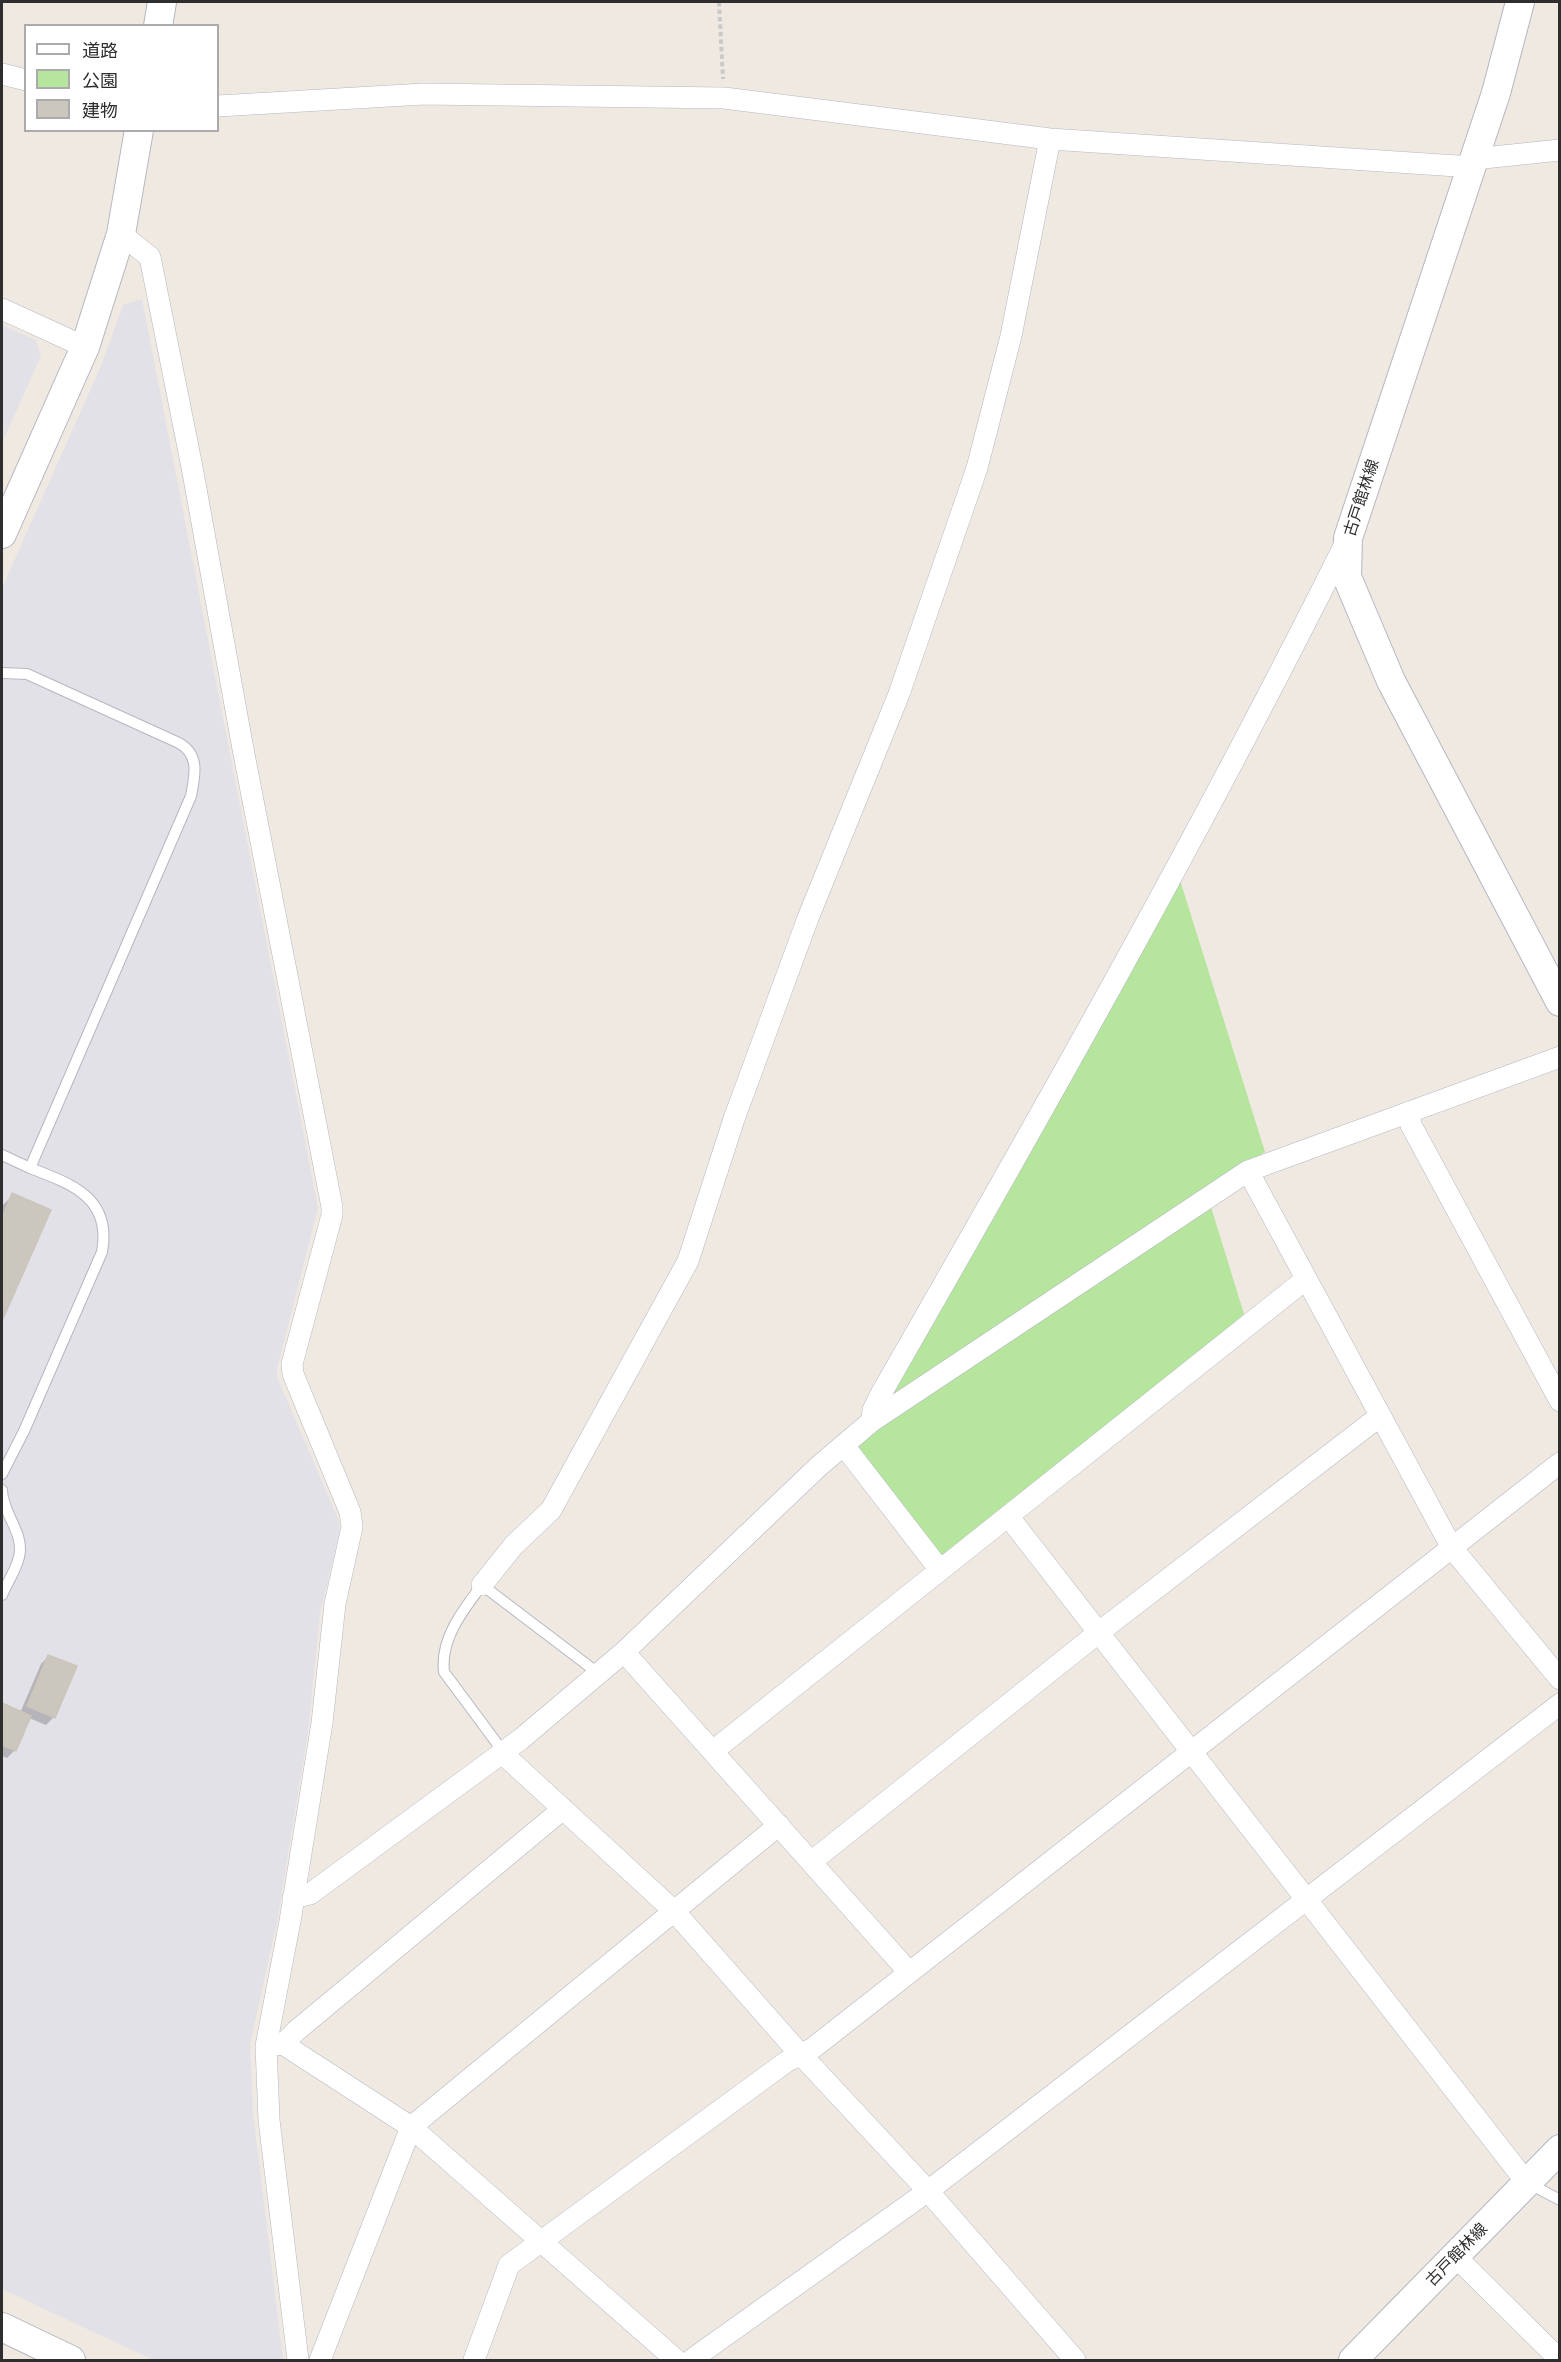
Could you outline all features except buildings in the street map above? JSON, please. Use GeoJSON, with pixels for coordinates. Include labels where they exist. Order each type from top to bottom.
{"type":"FeatureCollection","features":[{"type":"Feature","properties":{"kind":"main road"},"geometry":{"type":"LineString","coordinates":[[158,24],[162,2]]}},
{"type":"Feature","properties":{"kind":"main road","name":"古戸館林線"},"geometry":{"type":"LineString","coordinates":[[1520,2],[1496,93],[1348,538],[1347,577],[1391,681],[1560,1002]]}},
{"type":"Feature","properties":{"kind":"main road"},"geometry":{"type":"LineString","coordinates":[[2,534],[85,347],[121,234],[139,132]]}},
{"type":"Feature","properties":{"kind":"main road","name":"古戸館林線"},"geometry":{"type":"LineString","coordinates":[[1353,2361],[1560,2149]]}},
{"type":"Feature","properties":{"kind":"main road"},"geometry":{"type":"LineString","coordinates":[[2,2327],[71,2361]]}},
{"type":"Feature","properties":{"kind":"street"},"geometry":{"type":"LineString","coordinates":[[2,74],[24,80]]}},
{"type":"Feature","properties":{"kind":"street"},"geometry":{"type":"LineString","coordinates":[[219,106],[424,94],[724,98],[1050,139],[1473,163],[1560,150]]}},
{"type":"Feature","properties":{"kind":"street"},"geometry":{"type":"LineString","coordinates":[[482,1585],[514,1545],[551,1510],[688,1261],[734,1119],[842,831],[899,694],[977,468],[1008,346],[1050,139]]}},
{"type":"Feature","properties":{"kind":"street"},"geometry":{"type":"LineString","coordinates":[[121,234],[150,257],[333,1215],[292,1364],[293,1374],[353,1520],[334,1604],[322,1723],[293,1898],[275,2045],[269,2120],[298,2361]]}},
{"type":"Feature","properties":{"kind":"street"},"geometry":{"type":"LineString","coordinates":[[2,309],[85,347]]}},
{"type":"Feature","properties":{"kind":"street"},"geometry":{"type":"LineString","coordinates":[[872,1421],[873,1410],[882,1392],[1085,1038],[1175,873],[1348,538]]}},
{"type":"Feature","properties":{"kind":"street"},"geometry":{"type":"LineString","coordinates":[[293,1898],[310,1894],[502,1753],[624,1652],[819,1466],[845,1447],[872,1421],[1248,1171],[1560,1057]]}},
{"type":"Feature","properties":{"kind":"street"},"geometry":{"type":"LineString","coordinates":[[1409,1112],[1411,1125],[1560,1401]]}},
{"type":"Feature","properties":{"kind":"street"},"geometry":{"type":"LineString","coordinates":[[1248,1171],[1452,1548],[1560,1679]]}},
{"type":"Feature","properties":{"kind":"street"},"geometry":{"type":"LineString","coordinates":[[713,1751],[1306,1279]]}},
{"type":"Feature","properties":{"kind":"street"},"geometry":{"type":"LineString","coordinates":[[811,1862],[1098,1632],[1380,1416]]}},
{"type":"Feature","properties":{"kind":"street"},"geometry":{"type":"LineString","coordinates":[[845,1447],[940,1570]]}},
{"type":"Feature","properties":{"kind":"street"},"geometry":{"type":"LineString","coordinates":[[474,2361],[509,2265],[786,2062],[802,2054],[1560,1463]]}},
{"type":"Feature","properties":{"kind":"street"},"geometry":{"type":"LineString","coordinates":[[1008,1516],[1527,2183]]}},
{"type":"Feature","properties":{"kind":"street"},"geometry":{"type":"LineString","coordinates":[[624,1652],[908,1971]]}},
{"type":"Feature","properties":{"kind":"street"},"geometry":{"type":"LineString","coordinates":[[691,2361],[928,2191],[1560,1704]]}},
{"type":"Feature","properties":{"kind":"street"},"geometry":{"type":"LineString","coordinates":[[502,1753],[674,1911],[928,2191],[1075,2361]]}},
{"type":"Feature","properties":{"kind":"street"},"geometry":{"type":"LineString","coordinates":[[275,2045],[296,2031],[563,1809]]}},
{"type":"Feature","properties":{"kind":"street"},"geometry":{"type":"LineString","coordinates":[[320,2361],[411,2127],[779,1826]]}},
{"type":"Feature","properties":{"kind":"street"},"geometry":{"type":"LineString","coordinates":[[275,2045],[411,2127],[676,2361]]}},
{"type":"Feature","properties":{"kind":"street"},"geometry":{"type":"LineString","coordinates":[[1456,2257],[1560,2360]]}},
{"type":"Feature","properties":{"kind":"lane"},"geometry":{"type":"LineString","coordinates":[[2,673],[27,674],[179,743],[189,749],[195,758],[190,796],[30,1168]]}},
{"type":"Feature","properties":{"kind":"lane"},"geometry":{"type":"LineString","coordinates":[[2,1155],[62,1180],[90,1198],[102,1218],[105,1235],[98,1262],[24,1431],[2,1474]]}},
{"type":"Feature","properties":{"kind":"lane"},"geometry":{"type":"LineString","coordinates":[[2,1490],[2,1502],[20,1540],[19,1557],[2,1595]]}},
{"type":"Feature","properties":{"kind":"lane"},"geometry":{"type":"LineString","coordinates":[[502,1753],[444,1672],[443,1664],[447,1642],[455,1624],[482,1585],[590,1667],[596,1674]]}},
{"type":"Feature","properties":{"kind":"lane"},"geometry":{"type":"LineString","coordinates":[[1527,2183],[1560,2200]]}},
{"type":"Feature","properties":{"kind":"path"},"geometry":{"type":"LineString","coordinates":[[719,2],[724,98]]}},
{"type":"Feature","properties":{"kind":"shaded area"},"geometry":{"type":"Polygon","coordinates":[[[142,299],[318,1208],[277,1369],[277,1377],[339,1521],[339,1534],[320,1613],[308,1731],[277,1922],[250,2044],[253,2113],[283,2360],[153,2360],[2,2289],[2,588],[101,366],[123,305],[142,299]]]}},
{"type":"Feature","properties":{"kind":"shaded area"},"geometry":{"type":"Polygon","coordinates":[[[2,325],[36,340],[41,356],[2,443],[2,325]]]}},
{"type":"Feature","properties":{"kind":"green space"},"geometry":{"type":"Polygon","coordinates":[[[1180,880],[1265,1152],[886,1402],[1180,880]]]}},
{"type":"Feature","properties":{"kind":"green space"},"geometry":{"type":"Polygon","coordinates":[[[1211,1207],[1244,1314],[1076,1462],[945,1566],[858,1447],[882,1425],[1211,1207]]]}}]}
